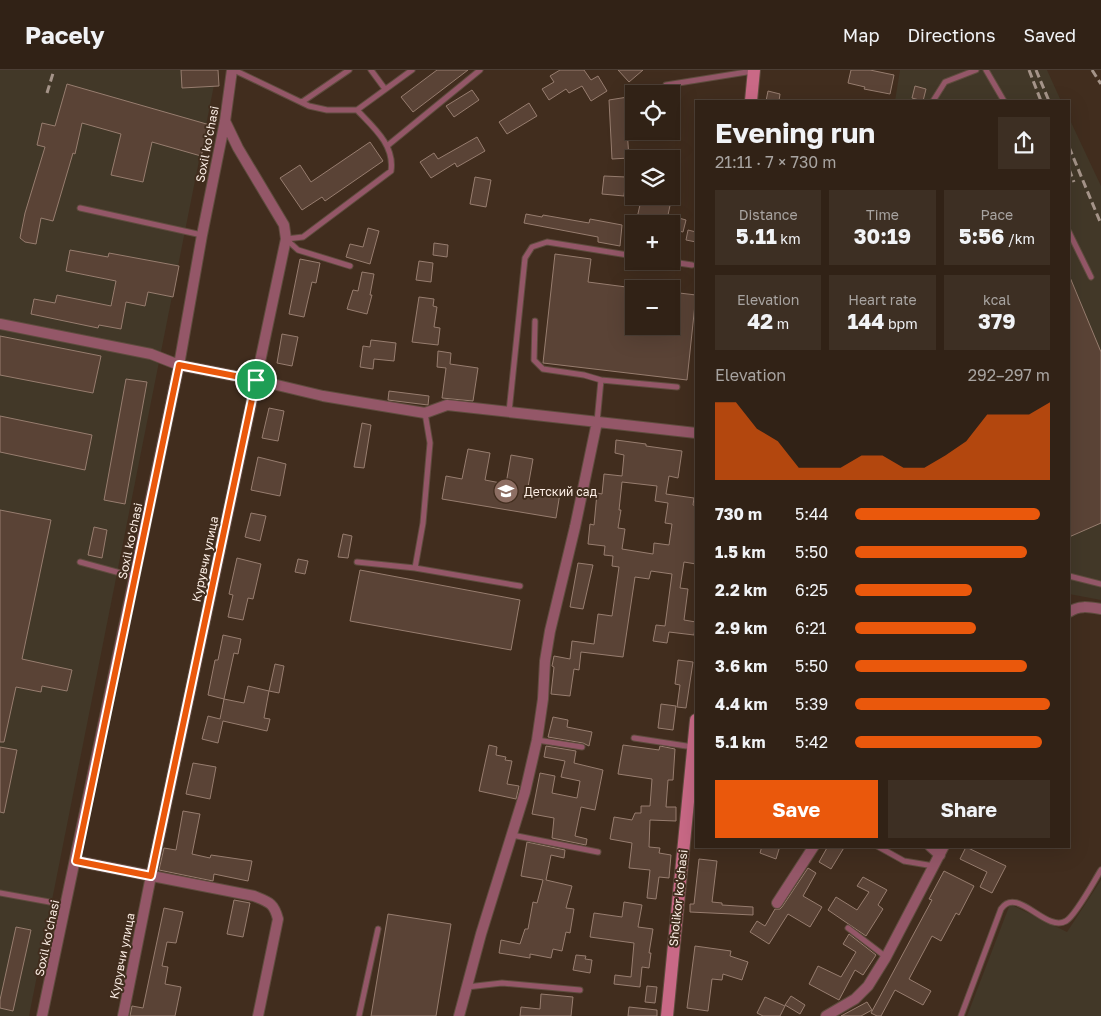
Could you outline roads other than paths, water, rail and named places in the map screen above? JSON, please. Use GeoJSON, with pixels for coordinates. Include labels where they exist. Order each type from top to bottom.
{"type":"FeatureCollection","features":[{"type":"Feature","properties":{"kind":"street","name":"Soxil ko'chasi"},"geometry":{"type":"LineString","coordinates":[[42,1016],[67,905],[179,365],[233,70]]}},
{"type":"Feature","properties":{"kind":"street"},"geometry":{"type":"LineString","coordinates":[[751,100],[753,71]]}},
{"type":"Feature","properties":{"kind":"street","name":"Курувчи улица"},"geometry":{"type":"LineString","coordinates":[[123,1016],[286,239],[284,225],[238,148],[225,121]]}},
{"type":"Feature","properties":{"kind":"street"},"geometry":{"type":"LineString","coordinates":[[0,324],[151,354],[179,365],[256,380],[323,396],[425,413],[446,405],[695,434]]}},
{"type":"Feature","properties":{"kind":"street"},"geometry":{"type":"LineString","coordinates":[[459,1016],[525,792],[537,740],[550,631],[575,527],[597,422]]}},
{"type":"Feature","properties":{"kind":"street"},"geometry":{"type":"LineString","coordinates":[[1070,611],[1085,606],[1101,610]]}},
{"type":"Feature","properties":{"kind":"street","name":"Sholikor ko'chasi"},"geometry":{"type":"LineString","coordinates":[[667,1016],[692,795],[695,733]]}},
{"type":"Feature","properties":{"kind":"street"},"geometry":{"type":"LineString","coordinates":[[777,903],[813,848]]}},
{"type":"Feature","properties":{"kind":"street"},"geometry":{"type":"LineString","coordinates":[[826,1016],[855,999],[868,986],[886,957],[942,850]]}},
{"type":"Feature","properties":{"kind":"street"},"geometry":{"type":"LineString","coordinates":[[76,861],[254,896],[270,902],[276,910],[278,920],[258,1016]]}},
{"type":"Feature","properties":{"kind":"lane"},"geometry":{"type":"LineString","coordinates":[[233,70],[302,102],[328,110],[357,110],[412,70]]}},
{"type":"Feature","properties":{"kind":"lane"},"geometry":{"type":"LineString","coordinates":[[302,102],[349,70]]}},
{"type":"Feature","properties":{"kind":"lane"},"geometry":{"type":"LineString","coordinates":[[371,70],[385,88]]}},
{"type":"Feature","properties":{"kind":"lane"},"geometry":{"type":"LineString","coordinates":[[387,146],[480,70]]}},
{"type":"Feature","properties":{"kind":"lane"},"geometry":{"type":"LineString","coordinates":[[934,100],[945,82],[976,70]]}},
{"type":"Feature","properties":{"kind":"lane"},"geometry":{"type":"LineString","coordinates":[[986,70],[1003,100]]}},
{"type":"Feature","properties":{"kind":"lane"},"geometry":{"type":"LineString","coordinates":[[666,85],[753,71]]}},
{"type":"Feature","properties":{"kind":"lane"},"geometry":{"type":"LineString","coordinates":[[286,239],[303,237],[391,171],[393,161],[385,140],[357,110]]}},
{"type":"Feature","properties":{"kind":"lane"},"geometry":{"type":"LineString","coordinates":[[80,208],[202,235]]}},
{"type":"Feature","properties":{"kind":"lane"},"geometry":{"type":"LineString","coordinates":[[1070,234],[1091,277]]}},
{"type":"Feature","properties":{"kind":"lane"},"geometry":{"type":"LineString","coordinates":[[286,239],[298,250],[350,266]]}},
{"type":"Feature","properties":{"kind":"lane"},"geometry":{"type":"LineString","coordinates":[[509,412],[525,258],[532,247],[547,242],[625,255]]}},
{"type":"Feature","properties":{"kind":"lane"},"geometry":{"type":"LineString","coordinates":[[680,264],[692,266]]}},
{"type":"Feature","properties":{"kind":"lane"},"geometry":{"type":"LineString","coordinates":[[535,321],[534,360],[543,369],[584,375],[601,380],[677,387]]}},
{"type":"Feature","properties":{"kind":"lane"},"geometry":{"type":"LineString","coordinates":[[597,422],[601,380]]}},
{"type":"Feature","properties":{"kind":"lane"},"geometry":{"type":"LineString","coordinates":[[414,568],[423,523],[430,443],[425,413]]}},
{"type":"Feature","properties":{"kind":"lane"},"geometry":{"type":"LineString","coordinates":[[80,562],[136,577]]}},
{"type":"Feature","properties":{"kind":"lane"},"geometry":{"type":"LineString","coordinates":[[357,562],[414,568],[520,586]]}},
{"type":"Feature","properties":{"kind":"lane"},"geometry":{"type":"LineString","coordinates":[[1070,576],[1101,584]]}},
{"type":"Feature","properties":{"kind":"lane"},"geometry":{"type":"LineString","coordinates":[[634,738],[693,748]]}},
{"type":"Feature","properties":{"kind":"lane"},"geometry":{"type":"LineString","coordinates":[[537,740],[582,747]]}},
{"type":"Feature","properties":{"kind":"lane"},"geometry":{"type":"LineString","coordinates":[[511,835],[598,852]]}},
{"type":"Feature","properties":{"kind":"lane"},"geometry":{"type":"LineString","coordinates":[[880,848],[904,860],[934,866]]}},
{"type":"Feature","properties":{"kind":"lane"},"geometry":{"type":"LineString","coordinates":[[961,1016],[1005,904],[1010,901],[1016,902],[1051,921],[1059,923],[1066,921],[1101,870]]}},
{"type":"Feature","properties":{"kind":"lane"},"geometry":{"type":"LineString","coordinates":[[0,893],[67,905]]}},
{"type":"Feature","properties":{"kind":"lane"},"geometry":{"type":"LineString","coordinates":[[848,928],[886,957]]}},
{"type":"Feature","properties":{"kind":"lane"},"geometry":{"type":"LineString","coordinates":[[359,1016],[378,929]]}},
{"type":"Feature","properties":{"kind":"lane"},"geometry":{"type":"LineString","coordinates":[[467,987],[502,983],[580,990]]}},
{"type":"Feature","properties":{"kind":"railway"},"geometry":{"type":"LineString","coordinates":[[47,93],[54,70]]}},
{"type":"Feature","properties":{"kind":"railway"},"geometry":{"type":"LineString","coordinates":[[1029,70],[1041,100]]}},
{"type":"Feature","properties":{"kind":"railway"},"geometry":{"type":"LineString","coordinates":[[1036,70],[1049,100]]}},
{"type":"Feature","properties":{"kind":"railway"},"geometry":{"type":"LineString","coordinates":[[1092,70],[1101,84]]}},
{"type":"Feature","properties":{"kind":"railway"},"geometry":{"type":"LineString","coordinates":[[1070,149],[1101,224]]}},
{"type":"Feature","properties":{"kind":"railway"},"geometry":{"type":"LineString","coordinates":[[1070,172],[1074,182]]}},
{"type":"Feature","properties":{"kind":"place","name":"Детский сад"},"geometry":{"type":"Point","coordinates":[506,491]}}]}
